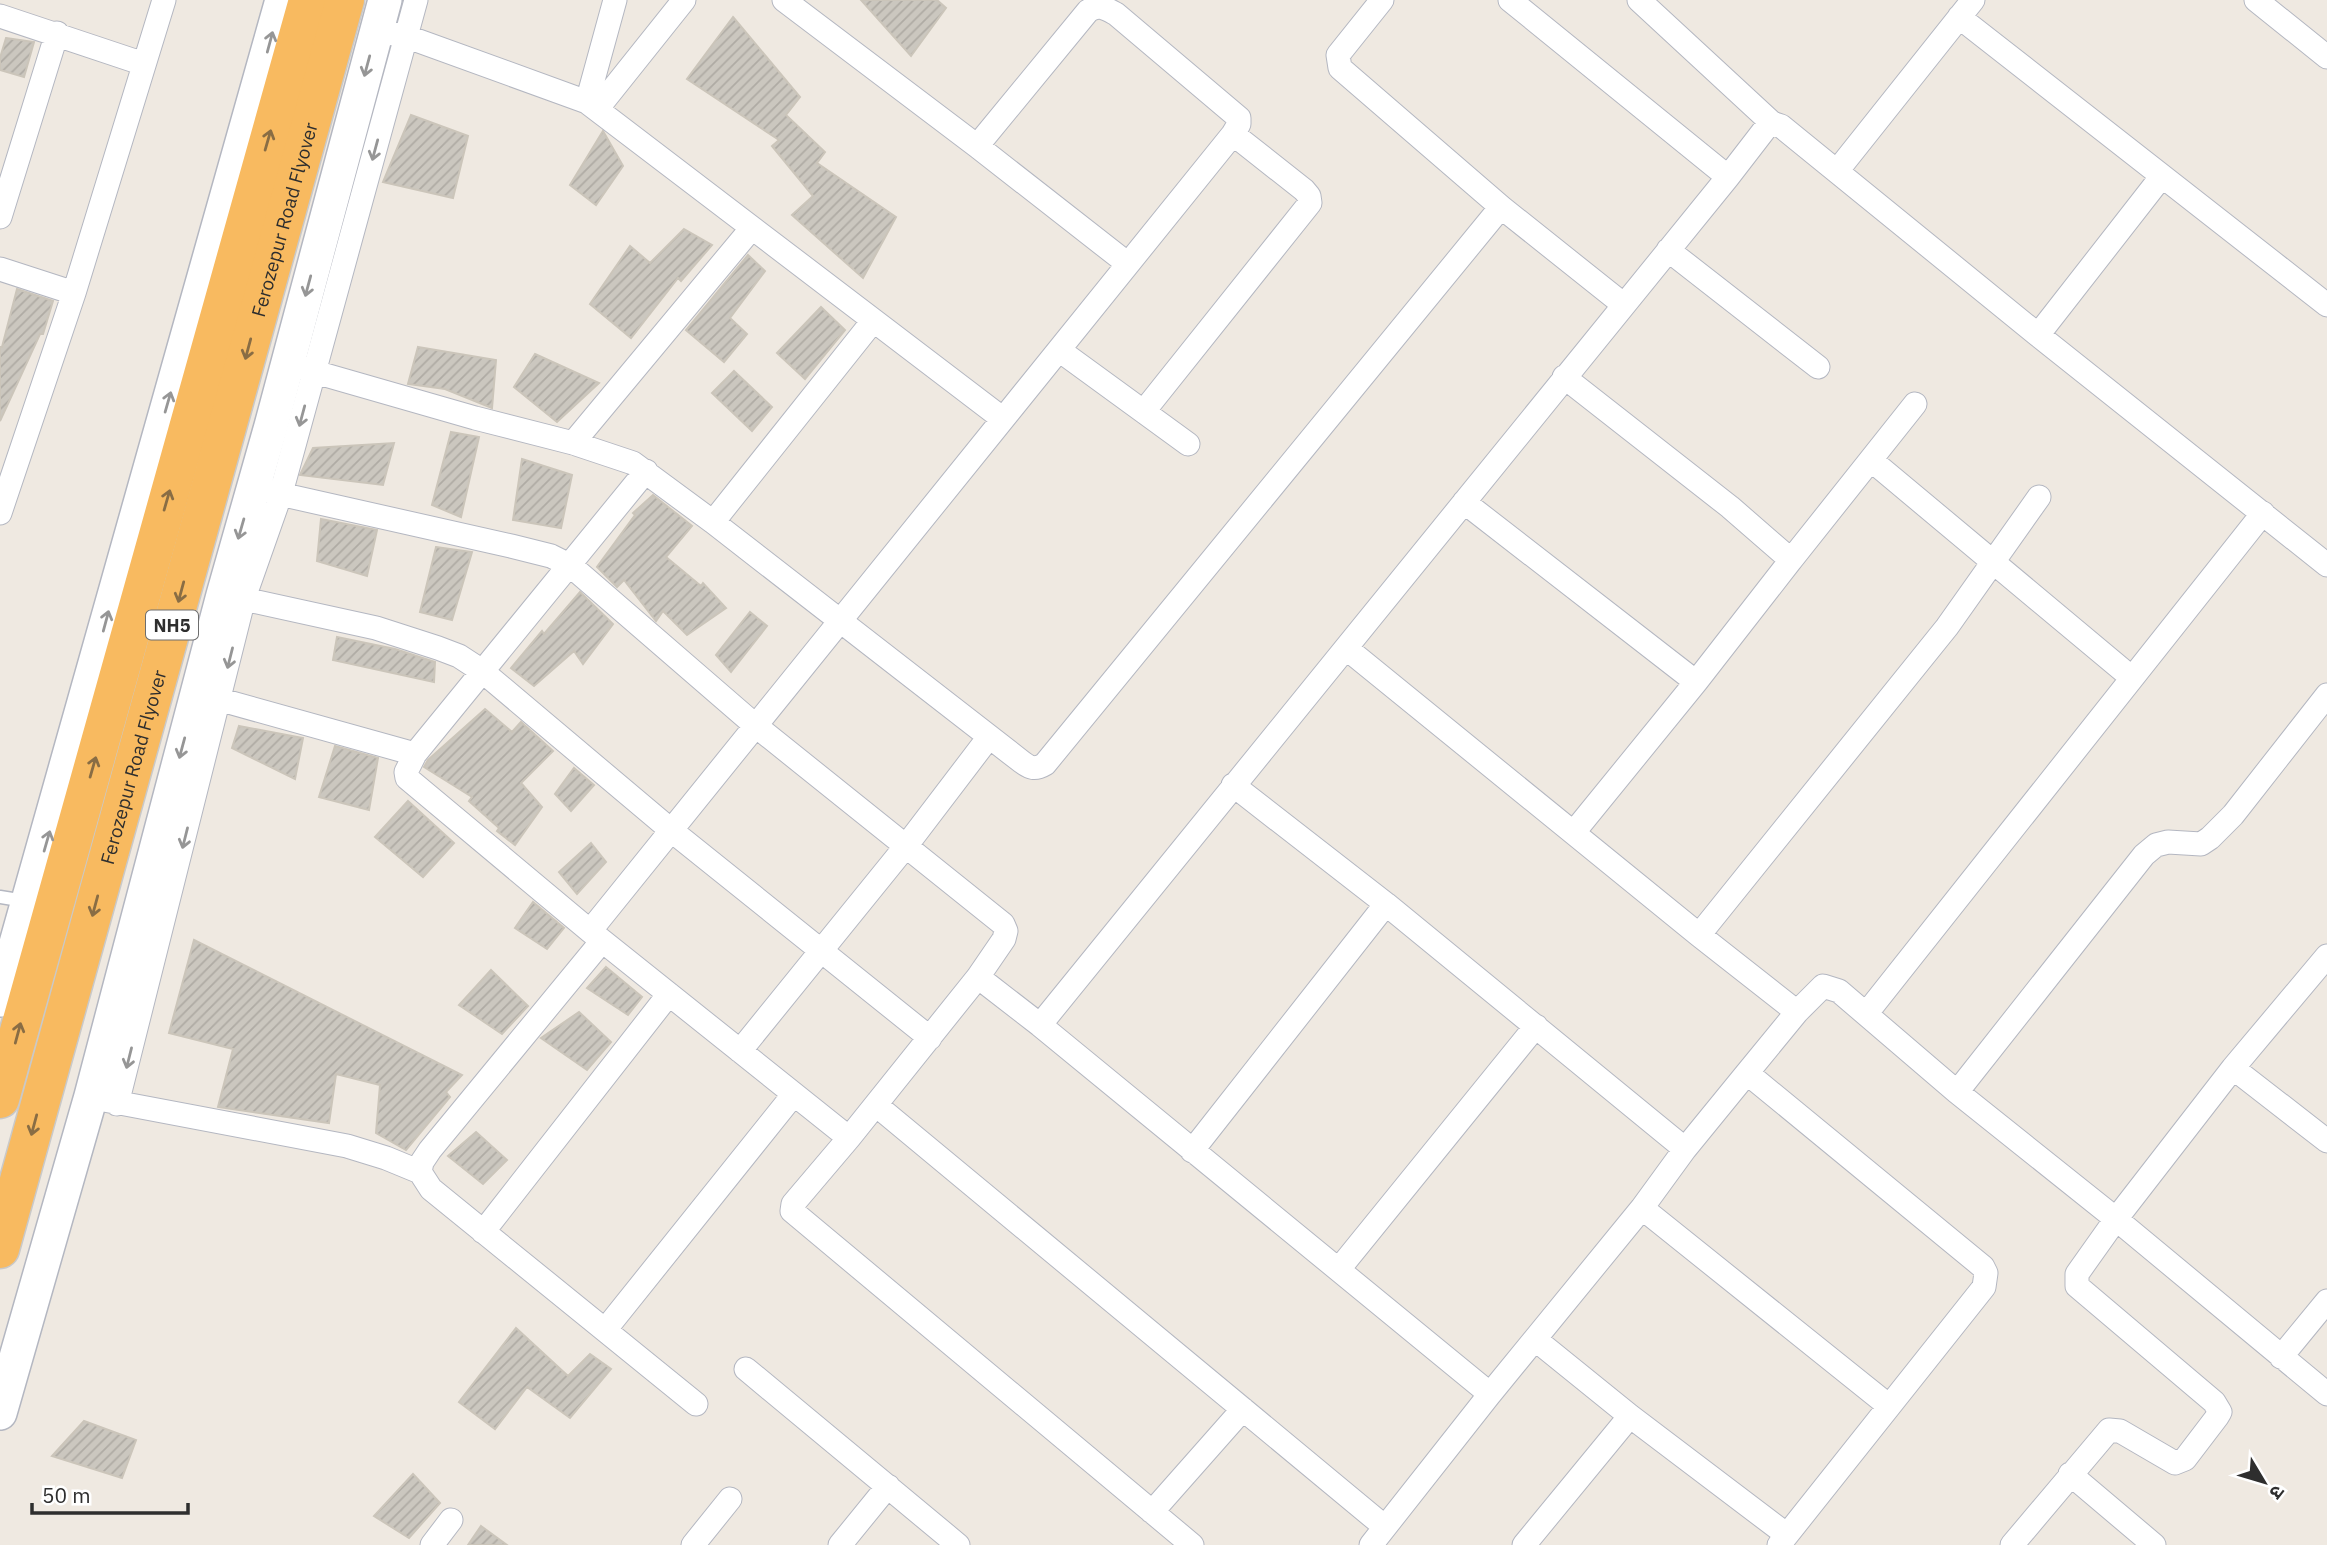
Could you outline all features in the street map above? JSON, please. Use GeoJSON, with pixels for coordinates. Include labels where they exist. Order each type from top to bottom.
{"type":"FeatureCollection","features":[{"type":"Feature","properties":{"kind":"highway","name":"Ferozepur Road Flyover"},"geometry":{"type":"LineString","coordinates":[[0,1099],[307,0]]}},
{"type":"Feature","properties":{"kind":"highway","name":"Ferozepur Road Flyover"},"geometry":{"type":"LineString","coordinates":[[0,1249],[345,0]]}},
{"type":"Feature","properties":{"kind":"main road"},"geometry":{"type":"LineString","coordinates":[[0,1000],[14,900],[133,522],[206,274],[282,0]]}},
{"type":"Feature","properties":{"kind":"main road"},"geometry":{"type":"LineString","coordinates":[[0,1413],[104,1100],[234,596],[301,368],[389,22]]}},
{"type":"Feature","properties":{"kind":"street"},"geometry":{"type":"LineString","coordinates":[[0,513],[74,293],[164,0]]}},
{"type":"Feature","properties":{"kind":"street"},"geometry":{"type":"LineString","coordinates":[[416,0],[389,22],[592,106],[1003,419]]}},
{"type":"Feature","properties":{"kind":"street"},"geometry":{"type":"LineString","coordinates":[[592,106],[615,0]]}},
{"type":"Feature","properties":{"kind":"street"},"geometry":{"type":"LineString","coordinates":[[592,106],[684,0]]}},
{"type":"Feature","properties":{"kind":"street"},"geometry":{"type":"LineString","coordinates":[[784,0],[1128,264]]}},
{"type":"Feature","properties":{"kind":"street"},"geometry":{"type":"LineString","coordinates":[[1382,0],[1338,55],[1340,68],[1501,206],[1624,305]]}},
{"type":"Feature","properties":{"kind":"street"},"geometry":{"type":"LineString","coordinates":[[1510,0],[1728,177]]}},
{"type":"Feature","properties":{"kind":"street"},"geometry":{"type":"LineString","coordinates":[[1639,0],[1772,123],[1781,126],[1838,171],[2038,335],[2327,565]]}},
{"type":"Feature","properties":{"kind":"street"},"geometry":{"type":"LineString","coordinates":[[2256,0],[2327,57]]}},
{"type":"Feature","properties":{"kind":"street"},"geometry":{"type":"LineString","coordinates":[[420,1172],[429,1150],[596,936],[672,831],[1239,124],[1237,115],[1116,14],[1105,7],[1096,6],[1088,11],[977,146]]}},
{"type":"Feature","properties":{"kind":"street"},"geometry":{"type":"LineString","coordinates":[[1838,171],[1966,9],[2162,176],[2327,305]]}},
{"type":"Feature","properties":{"kind":"street"},"geometry":{"type":"LineString","coordinates":[[2,13],[144,64]]}},
{"type":"Feature","properties":{"kind":"street"},"geometry":{"type":"LineString","coordinates":[[0,217],[57,33]]}},
{"type":"Feature","properties":{"kind":"street"},"geometry":{"type":"LineString","coordinates":[[1040,1025],[1765,128],[1772,123]]}},
{"type":"Feature","properties":{"kind":"street"},"geometry":{"type":"LineString","coordinates":[[1144,411],[1310,204],[1304,190],[1233,134]]}},
{"type":"Feature","properties":{"kind":"street"},"geometry":{"type":"LineString","coordinates":[[2038,335],[2162,176]]}},
{"type":"Feature","properties":{"kind":"street"},"geometry":{"type":"LineString","coordinates":[[301,368],[573,443],[619,457],[646,471],[989,737],[1029,767],[1038,768],[1045,764],[1501,206]]}},
{"type":"Feature","properties":{"kind":"street"},"geometry":{"type":"LineString","coordinates":[[573,443],[751,229]]}},
{"type":"Feature","properties":{"kind":"street"},"geometry":{"type":"LineString","coordinates":[[1668,250],[1818,367]]}},
{"type":"Feature","properties":{"kind":"street"},"geometry":{"type":"LineString","coordinates":[[0,269],[74,293]]}},
{"type":"Feature","properties":{"kind":"street"},"geometry":{"type":"LineString","coordinates":[[713,522],[873,321]]}},
{"type":"Feature","properties":{"kind":"street"},"geometry":{"type":"LineString","coordinates":[[1059,350],[1188,444]]}},
{"type":"Feature","properties":{"kind":"street"},"geometry":{"type":"LineString","coordinates":[[1564,377],[1730,507],[1791,560]]}},
{"type":"Feature","properties":{"kind":"street"},"geometry":{"type":"LineString","coordinates":[[1574,832],[1915,404]]}},
{"type":"Feature","properties":{"kind":"street"},"geometry":{"type":"LineString","coordinates":[[1871,460],[2132,678]]}},
{"type":"Feature","properties":{"kind":"street"},"geometry":{"type":"LineString","coordinates":[[646,471],[415,754],[406,772],[411,783],[596,936],[849,1138]]}},
{"type":"Feature","properties":{"kind":"street"},"geometry":{"type":"LineString","coordinates":[[267,491],[511,546],[551,556],[570,566],[755,726],[1003,925],[1006,931],[1004,939],[978,977],[793,1204],[792,1211],[1192,1545]]}},
{"type":"Feature","properties":{"kind":"street"},"geometry":{"type":"LineString","coordinates":[[1699,935],[1947,627],[2039,497]]}},
{"type":"Feature","properties":{"kind":"street"},"geometry":{"type":"LineString","coordinates":[[1464,502],[1696,682]]}},
{"type":"Feature","properties":{"kind":"street"},"geometry":{"type":"LineString","coordinates":[[1866,1014],[2263,513]]}},
{"type":"Feature","properties":{"kind":"street"},"geometry":{"type":"LineString","coordinates":[[234,596],[376,628],[459,656],[482,671],[672,831],[930,1038]]}},
{"type":"Feature","properties":{"kind":"street"},"geometry":{"type":"LineString","coordinates":[[1346,648],[1797,1012]]}},
{"type":"Feature","properties":{"kind":"street"},"geometry":{"type":"LineString","coordinates":[[1957,1092],[2144,855],[2156,845],[2168,842],[2201,844],[2210,838],[2233,815],[2327,695]]}},
{"type":"Feature","properties":{"kind":"street"},"geometry":{"type":"LineString","coordinates":[[208,697],[415,754]]}},
{"type":"Feature","properties":{"kind":"street"},"geometry":{"type":"LineString","coordinates":[[740,1051],[906,846],[989,737]]}},
{"type":"Feature","properties":{"kind":"street"},"geometry":{"type":"LineString","coordinates":[[1233,785],[1386,904],[1685,1149]]}},
{"type":"Feature","properties":{"kind":"street"},"geometry":{"type":"LineString","coordinates":[[1192,1151],[1386,904]]}},
{"type":"Feature","properties":{"kind":"street"},"geometry":{"type":"LineString","coordinates":[[2012,1545],[2109,1430],[2120,1431],[2175,1463],[2180,1462],[2220,1412],[2214,1402],[2077,1286],[2077,1274],[2116,1219],[2233,1068],[2327,956]]}},
{"type":"Feature","properties":{"kind":"street"},"geometry":{"type":"LineString","coordinates":[[978,977],[1490,1394]]}},
{"type":"Feature","properties":{"kind":"street"},"geometry":{"type":"LineString","coordinates":[[876,1105],[1243,1409],[1378,1536],[1642,1209],[1685,1149],[1797,1012],[1822,986],[1839,991],[1957,1092],[2116,1219],[2327,1394]]}},
{"type":"Feature","properties":{"kind":"street"},"geometry":{"type":"LineString","coordinates":[[483,1232],[669,994]]}},
{"type":"Feature","properties":{"kind":"street"},"geometry":{"type":"LineString","coordinates":[[1339,1269],[1536,1026]]}},
{"type":"Feature","properties":{"kind":"street"},"geometry":{"type":"LineString","coordinates":[[2233,1068],[2327,1141]]}},
{"type":"Feature","properties":{"kind":"street"},"geometry":{"type":"LineString","coordinates":[[1536,1340],[1783,1540],[1984,1287],[1986,1273],[1983,1267],[1747,1073]]}},
{"type":"Feature","properties":{"kind":"street"},"geometry":{"type":"LineString","coordinates":[[605,1330],[794,1094]]}},
{"type":"Feature","properties":{"kind":"street"},"geometry":{"type":"LineString","coordinates":[[104,1100],[346,1146],[420,1172],[431,1189],[696,1404]]}},
{"type":"Feature","properties":{"kind":"street"},"geometry":{"type":"LineString","coordinates":[[1642,1209],[1889,1406]]}},
{"type":"Feature","properties":{"kind":"street"},"geometry":{"type":"LineString","coordinates":[[2281,1357],[2327,1301]]}},
{"type":"Feature","properties":{"kind":"street"},"geometry":{"type":"LineString","coordinates":[[746,1369],[958,1545]]}},
{"type":"Feature","properties":{"kind":"street"},"geometry":{"type":"LineString","coordinates":[[1152,1512],[1243,1409]]}},
{"type":"Feature","properties":{"kind":"street"},"geometry":{"type":"LineString","coordinates":[[1524,1545],[1630,1416]]}},
{"type":"Feature","properties":{"kind":"street"},"geometry":{"type":"LineString","coordinates":[[2070,1474],[2154,1545]]}},
{"type":"Feature","properties":{"kind":"street"},"geometry":{"type":"LineString","coordinates":[[840,1545],[888,1486]]}},
{"type":"Feature","properties":{"kind":"street"},"geometry":{"type":"LineString","coordinates":[[692,1545],[730,1499]]}},
{"type":"Feature","properties":{"kind":"street"},"geometry":{"type":"LineString","coordinates":[[432,1545],[451,1520]]}},
{"type":"Feature","properties":{"kind":"building"},"geometry":{"type":"Polygon","coordinates":[[[861,0],[937,0],[946,8],[911,56],[861,0]]]}},
{"type":"Feature","properties":{"kind":"building"},"geometry":{"type":"Polygon","coordinates":[[[733,17],[800,97],[786,115],[825,152],[817,163],[896,217],[863,278],[792,215],[813,196],[772,146],[779,140],[687,79],[733,17]]]}},
{"type":"Feature","properties":{"kind":"building"},"geometry":{"type":"Polygon","coordinates":[[[6,38],[34,42],[24,77],[0,70],[0,58],[6,38]]]}},
{"type":"Feature","properties":{"kind":"building"},"geometry":{"type":"Polygon","coordinates":[[[411,115],[468,136],[453,198],[383,182],[411,115]]]}},
{"type":"Feature","properties":{"kind":"building"},"geometry":{"type":"Polygon","coordinates":[[[603,131],[623,166],[596,205],[570,185],[603,131]]]}},
{"type":"Feature","properties":{"kind":"building"},"geometry":{"type":"Polygon","coordinates":[[[684,229],[712,245],[681,281],[678,278],[631,338],[590,304],[630,246],[650,263],[684,229]]]}},
{"type":"Feature","properties":{"kind":"building"},"geometry":{"type":"Polygon","coordinates":[[[748,255],[765,271],[730,318],[747,334],[724,362],[686,330],[748,255]]]}},
{"type":"Feature","properties":{"kind":"building"},"geometry":{"type":"Polygon","coordinates":[[[17,289],[53,301],[43,334],[40,334],[0,421],[0,347],[17,289]]]}},
{"type":"Feature","properties":{"kind":"building"},"geometry":{"type":"Polygon","coordinates":[[[821,307],[845,330],[805,379],[777,353],[821,307]]]}},
{"type":"Feature","properties":{"kind":"building"},"geometry":{"type":"Polygon","coordinates":[[[418,347],[496,360],[492,408],[445,389],[408,384],[418,347]]]}},
{"type":"Feature","properties":{"kind":"building"},"geometry":{"type":"Polygon","coordinates":[[[535,354],[599,383],[557,422],[514,387],[535,354]]]}},
{"type":"Feature","properties":{"kind":"building"},"geometry":{"type":"Polygon","coordinates":[[[734,371],[772,407],[752,431],[712,393],[734,371]]]}},
{"type":"Feature","properties":{"kind":"building"},"geometry":{"type":"Polygon","coordinates":[[[451,432],[479,437],[461,517],[432,505],[451,432]]]}},
{"type":"Feature","properties":{"kind":"building"},"geometry":{"type":"Polygon","coordinates":[[[394,443],[383,485],[300,475],[313,448],[394,443]]]}},
{"type":"Feature","properties":{"kind":"building"},"geometry":{"type":"Polygon","coordinates":[[[522,459],[572,475],[561,528],[513,520],[522,459]]]}},
{"type":"Feature","properties":{"kind":"building"},"geometry":{"type":"Polygon","coordinates":[[[653,495],[692,526],[666,557],[701,586],[703,583],[726,608],[687,635],[663,611],[656,621],[624,580],[617,587],[597,567],[635,515],[633,513],[653,495]]]}},
{"type":"Feature","properties":{"kind":"building"},"geometry":{"type":"Polygon","coordinates":[[[321,519],[377,530],[367,576],[317,561],[321,519]]]}},
{"type":"Feature","properties":{"kind":"building"},"geometry":{"type":"Polygon","coordinates":[[[436,547],[472,552],[452,620],[420,612],[436,547]]]}},
{"type":"Feature","properties":{"kind":"building"},"geometry":{"type":"Polygon","coordinates":[[[580,592],[613,624],[583,664],[574,651],[534,686],[511,668],[580,592]]]}},
{"type":"Feature","properties":{"kind":"building"},"geometry":{"type":"Polygon","coordinates":[[[750,612],[767,626],[731,672],[716,655],[750,612]]]}},
{"type":"Feature","properties":{"kind":"building"},"geometry":{"type":"Polygon","coordinates":[[[337,637],[395,649],[435,662],[434,682],[333,660],[337,637]]]}},
{"type":"Feature","properties":{"kind":"building"},"geometry":{"type":"Polygon","coordinates":[[[485,709],[512,732],[521,722],[553,751],[521,783],[542,807],[515,845],[497,831],[499,828],[469,801],[472,797],[424,767],[428,760],[485,709]]]}},
{"type":"Feature","properties":{"kind":"building"},"geometry":{"type":"Polygon","coordinates":[[[239,726],[303,738],[295,779],[232,748],[239,726]]]}},
{"type":"Feature","properties":{"kind":"building"},"geometry":{"type":"Polygon","coordinates":[[[335,746],[378,758],[369,810],[319,797],[335,746]]]}},
{"type":"Feature","properties":{"kind":"building"},"geometry":{"type":"Polygon","coordinates":[[[574,768],[594,785],[571,811],[555,794],[574,768]]]}},
{"type":"Feature","properties":{"kind":"building"},"geometry":{"type":"Polygon","coordinates":[[[408,801],[454,843],[423,877],[375,837],[408,801]]]}},
{"type":"Feature","properties":{"kind":"building"},"geometry":{"type":"Polygon","coordinates":[[[591,843],[606,862],[577,894],[559,872],[591,843]]]}},
{"type":"Feature","properties":{"kind":"building"},"geometry":{"type":"Polygon","coordinates":[[[533,902],[564,928],[547,949],[515,928],[533,902]]]}},
{"type":"Feature","properties":{"kind":"building"},"geometry":{"type":"Polygon","coordinates":[[[194,940],[462,1075],[446,1092],[450,1097],[406,1150],[376,1133],[380,1085],[336,1074],[329,1123],[218,1107],[233,1049],[169,1033],[194,940]]]}},
{"type":"Feature","properties":{"kind":"building"},"geometry":{"type":"Polygon","coordinates":[[[606,967],[642,997],[628,1015],[587,988],[606,967]]]}},
{"type":"Feature","properties":{"kind":"building"},"geometry":{"type":"Polygon","coordinates":[[[491,970],[528,1006],[502,1034],[459,1005],[491,970]]]}},
{"type":"Feature","properties":{"kind":"building"},"geometry":{"type":"Polygon","coordinates":[[[579,1012],[611,1042],[587,1070],[541,1038],[579,1012]]]}},
{"type":"Feature","properties":{"kind":"building"},"geometry":{"type":"Polygon","coordinates":[[[476,1132],[507,1160],[483,1184],[448,1156],[476,1132]]]}},
{"type":"Feature","properties":{"kind":"building"},"geometry":{"type":"Polygon","coordinates":[[[516,1328],[568,1376],[590,1354],[611,1369],[570,1418],[527,1387],[495,1429],[459,1402],[516,1328]]]}},
{"type":"Feature","properties":{"kind":"building"},"geometry":{"type":"Polygon","coordinates":[[[84,1421],[136,1440],[122,1478],[52,1456],[84,1421]]]}},
{"type":"Feature","properties":{"kind":"building"},"geometry":{"type":"Polygon","coordinates":[[[413,1474],[440,1503],[409,1538],[374,1516],[413,1474]]]}},
{"type":"Feature","properties":{"kind":"building"},"geometry":{"type":"Polygon","coordinates":[[[481,1526],[507,1545],[468,1545],[481,1526]]]}}]}
